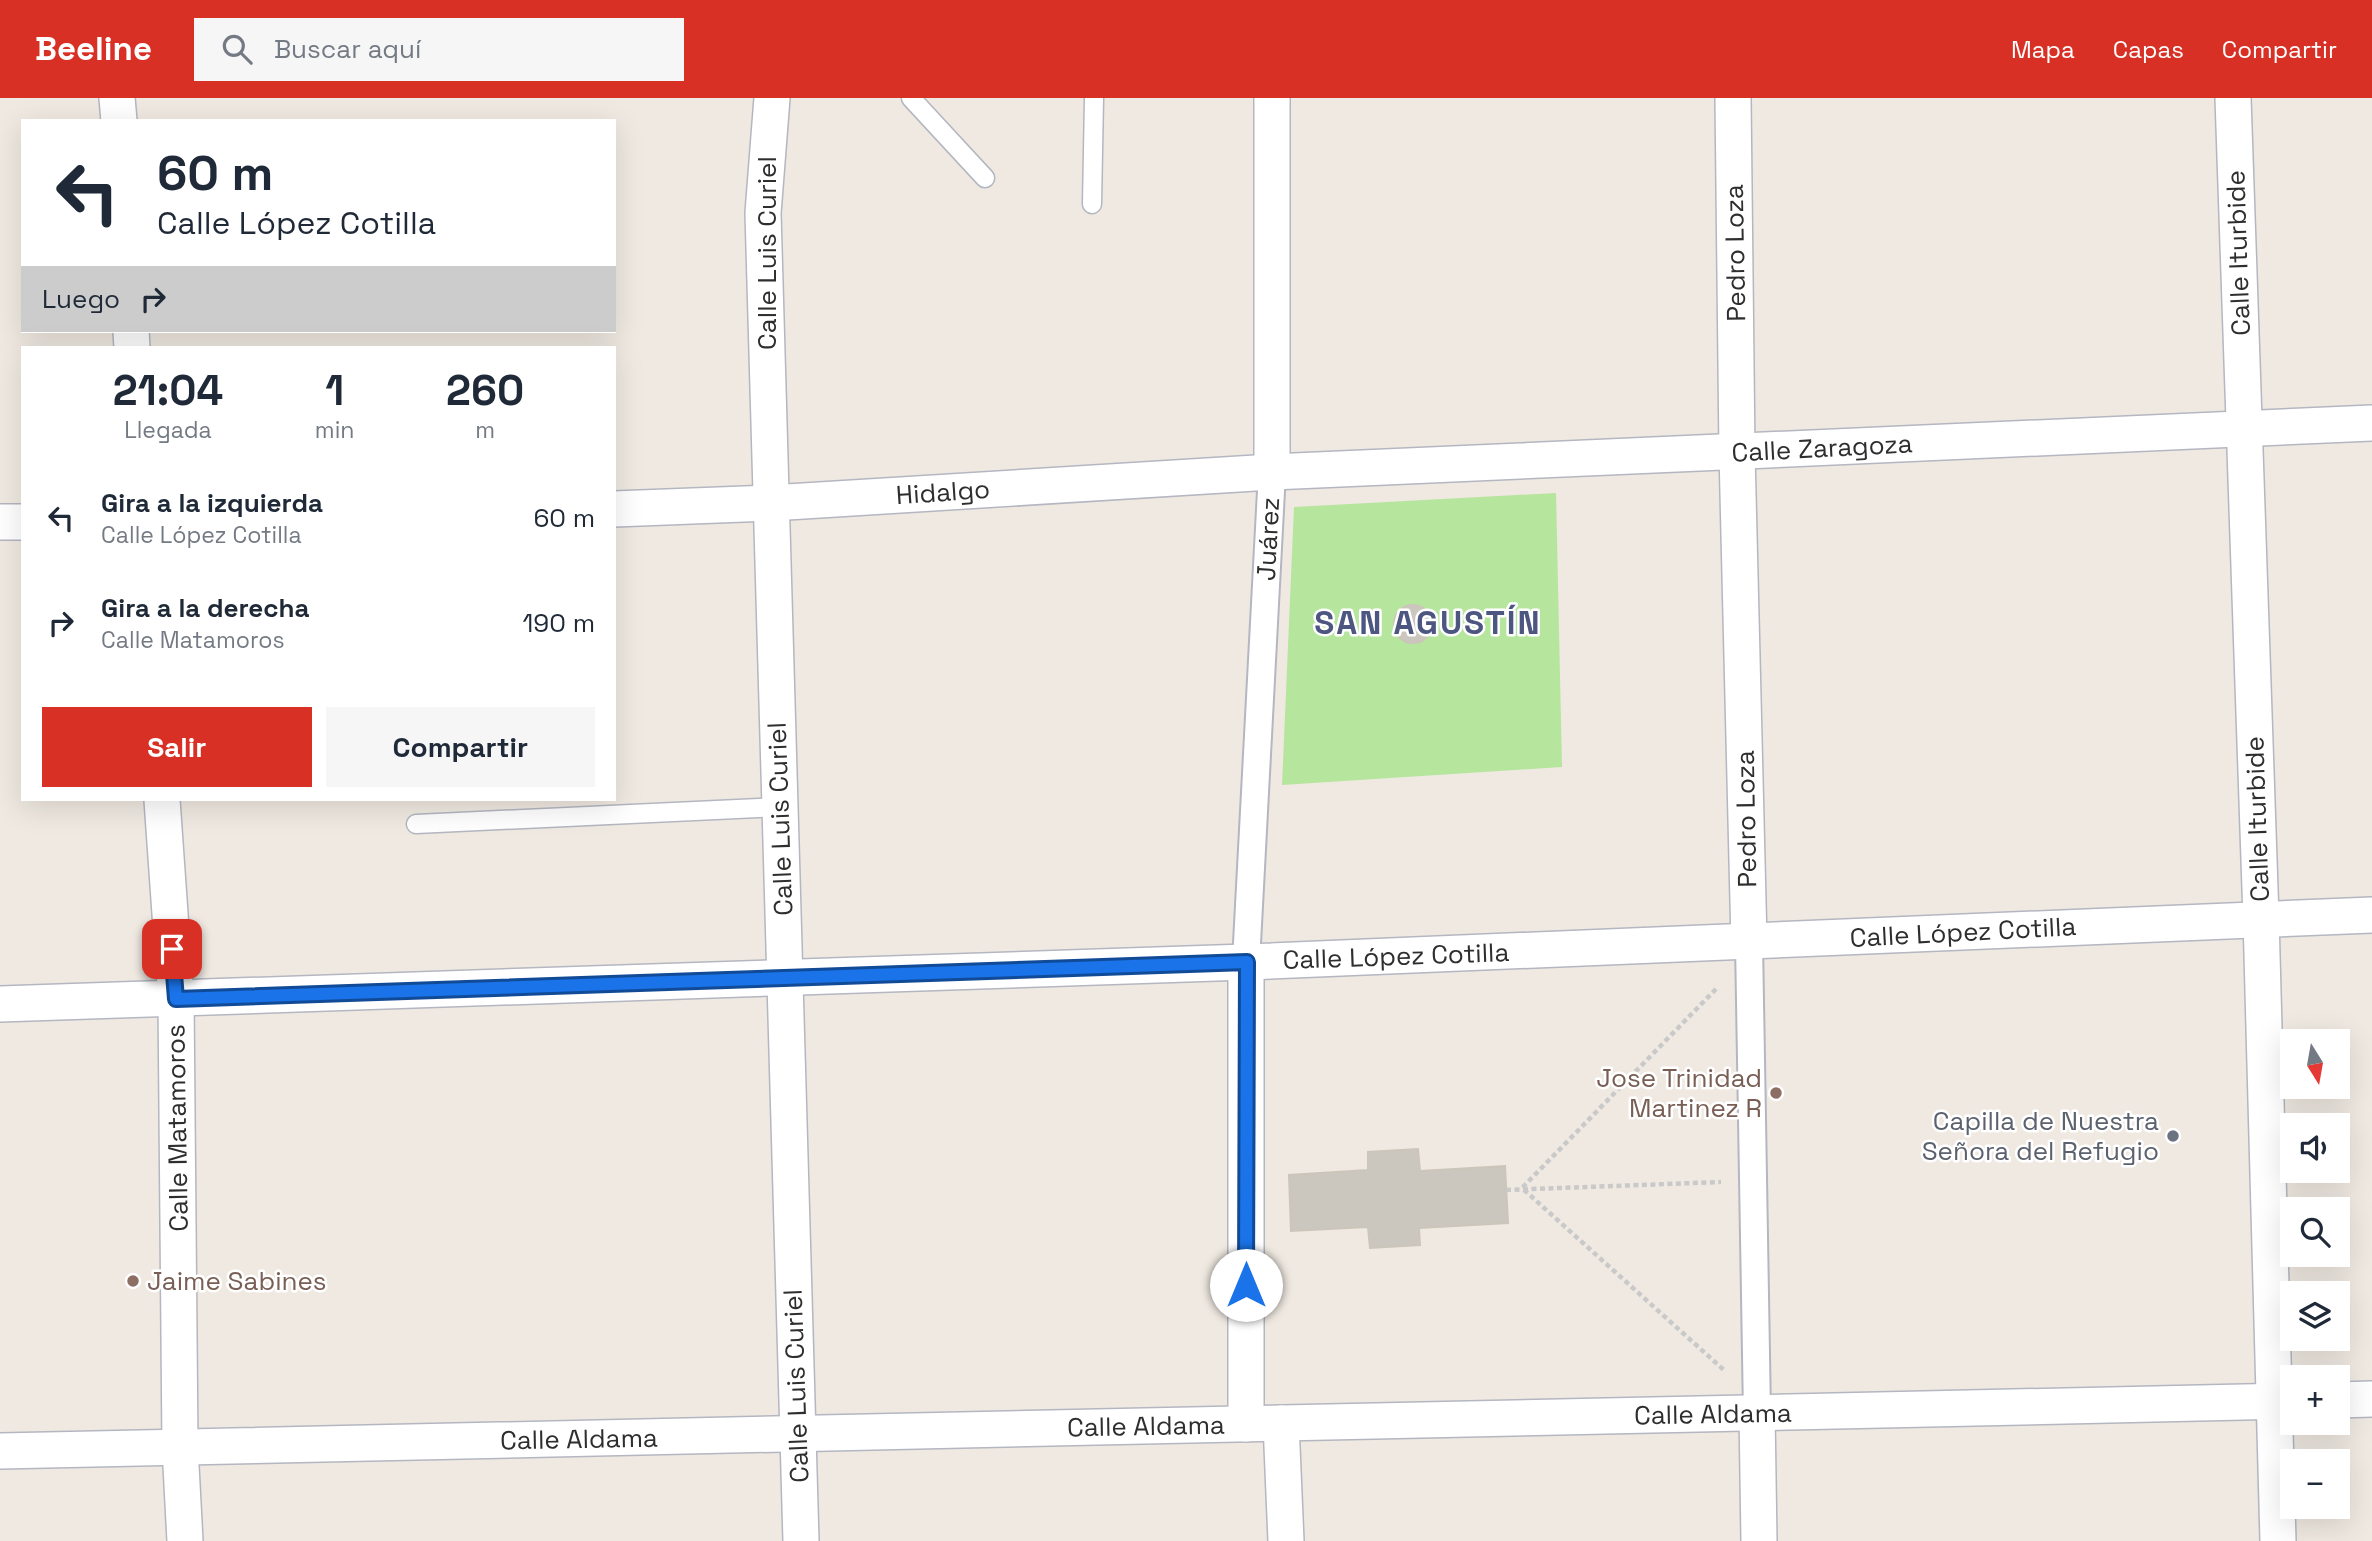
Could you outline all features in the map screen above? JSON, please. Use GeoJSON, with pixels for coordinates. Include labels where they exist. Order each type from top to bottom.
{"type":"FeatureCollection","features":[{"type":"Feature","properties":{"kind":"street"},"geometry":{"type":"LineString","coordinates":[[117,98],[119,119]]}},
{"type":"Feature","properties":{"kind":"street","name":"Calle Luis Curiel"},"geometry":{"type":"LineString","coordinates":[[772,98],[763,213],[801,1541]]}},
{"type":"Feature","properties":{"kind":"street","name":"Juárez"},"geometry":{"type":"LineString","coordinates":[[1246,971],[1272,472],[1272,98]]}},
{"type":"Feature","properties":{"kind":"street","name":"Pedro Loza"},"geometry":{"type":"LineString","coordinates":[[1733,98],[1737,453],[1759,1541]]}},
{"type":"Feature","properties":{"kind":"street","name":"Calle Iturbide"},"geometry":{"type":"LineString","coordinates":[[2233,98],[2261,918],[2281,1365]]}},
{"type":"Feature","properties":{"kind":"street","name":"Calle Zaragoza"},"geometry":{"type":"LineString","coordinates":[[1272,472],[2372,423]]}},
{"type":"Feature","properties":{"kind":"street","name":"Hidalgo"},"geometry":{"type":"LineString","coordinates":[[616,509],[771,503],[1272,472]]}},
{"type":"Feature","properties":{"kind":"street"},"geometry":{"type":"LineString","coordinates":[[0,522],[21,522]]}},
{"type":"Feature","properties":{"kind":"street","name":"Calle Matamoros"},"geometry":{"type":"LineString","coordinates":[[162,801],[176,999],[180,1447],[185,1541]]}},
{"type":"Feature","properties":{"kind":"street","name":"Calle López Cotilla"},"geometry":{"type":"LineString","coordinates":[[0,1004],[785,978],[1246,971],[1749,948],[2261,918],[2372,915]]}},
{"type":"Feature","properties":{"kind":"street"},"geometry":{"type":"LineString","coordinates":[[1246,971],[1246,1424]]}},
{"type":"Feature","properties":{"kind":"street"},"geometry":{"type":"LineString","coordinates":[[2350,1400],[2372,1399]]}},
{"type":"Feature","properties":{"kind":"street","name":"Calle Aldama"},"geometry":{"type":"LineString","coordinates":[[0,1451],[1246,1424],[1757,1406],[2280,1401]]}},
{"type":"Feature","properties":{"kind":"street"},"geometry":{"type":"LineString","coordinates":[[1281,1423],[1286,1541]]}},
{"type":"Feature","properties":{"kind":"street","name":"Calle Iturbide"},"geometry":{"type":"LineString","coordinates":[[2278,1541],[2282,1435]]}},
{"type":"Feature","properties":{"kind":"lane"},"geometry":{"type":"LineString","coordinates":[[911,98],[985,178]]}},
{"type":"Feature","properties":{"kind":"lane"},"geometry":{"type":"LineString","coordinates":[[1093,204],[1094,98]]}},
{"type":"Feature","properties":{"kind":"lane"},"geometry":{"type":"LineString","coordinates":[[415,824],[780,807]]}},
{"type":"Feature","properties":{"kind":"path"},"geometry":{"type":"LineString","coordinates":[[1522,1188],[1749,948]]}},
{"type":"Feature","properties":{"kind":"path"},"geometry":{"type":"LineString","coordinates":[[1506,1190],[1753,1181]]}},
{"type":"Feature","properties":{"kind":"path"},"geometry":{"type":"LineString","coordinates":[[1522,1188],[1757,1406]]}},
{"type":"Feature","properties":{"kind":"green space"},"geometry":{"type":"Polygon","coordinates":[[[1556,493],[1562,767],[1282,785],[1294,507],[1556,493]]]}},
{"type":"Feature","properties":{"kind":"building"},"geometry":{"type":"Polygon","coordinates":[[[1413,605],[1426,611],[1432,624],[1426,637],[1413,643],[1400,637],[1394,624],[1400,611],[1413,605]]]}},
{"type":"Feature","properties":{"kind":"building"},"geometry":{"type":"Polygon","coordinates":[[[1418,1149],[1420,1171],[1505,1166],[1508,1223],[1419,1228],[1420,1245],[1370,1248],[1368,1227],[1291,1231],[1289,1175],[1368,1170],[1368,1152],[1418,1149]]]}},
{"type":"Feature","properties":{"kind":"place","name":"Jose Trinidad Martinez R"},"geometry":{"type":"Point","coordinates":[1776,1093]}},
{"type":"Feature","properties":{"kind":"place","name":"Capilla de Nuestra Señora del Refugio"},"geometry":{"type":"Point","coordinates":[2173,1136]}},
{"type":"Feature","properties":{"kind":"place","name":"Jaime Sabines"},"geometry":{"type":"Point","coordinates":[133,1281]}},
{"type":"Feature","properties":{"kind":"district","name":"SAN AGUSTÍN"},"geometry":{"type":"Point","coordinates":[1428,623]}},
{"type":"Feature","properties":{"kind":"route"},"geometry":{"type":"LineString","coordinates":[[172,949],[176,999],[1247,962],[1246,1285]]}}]}
